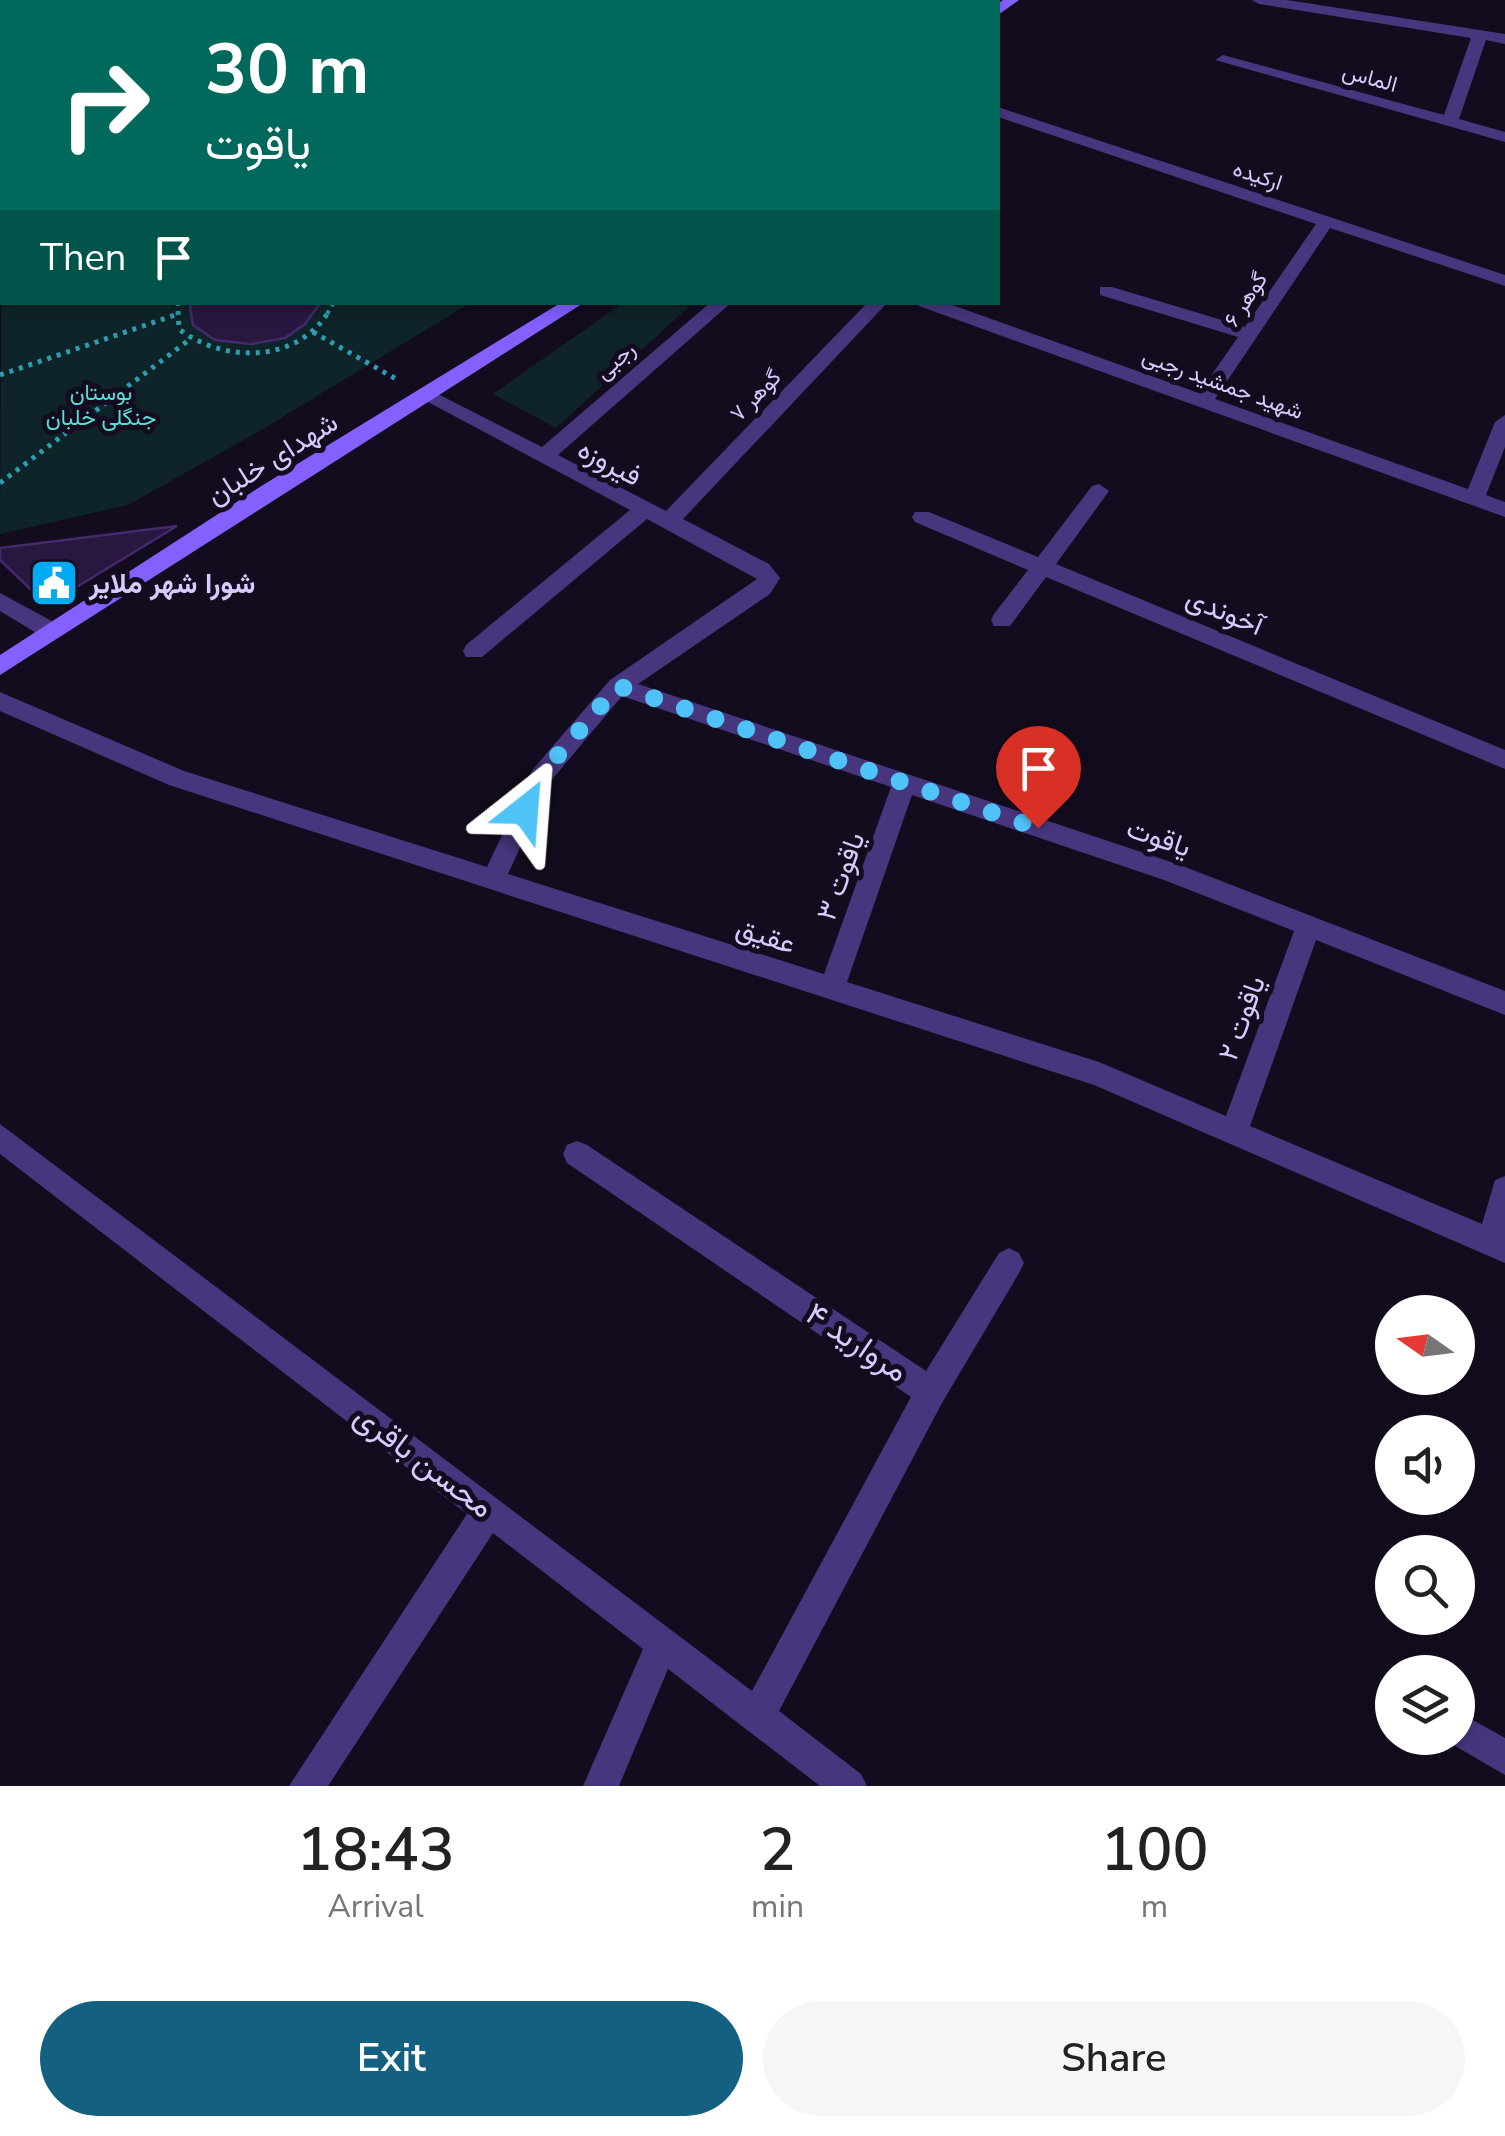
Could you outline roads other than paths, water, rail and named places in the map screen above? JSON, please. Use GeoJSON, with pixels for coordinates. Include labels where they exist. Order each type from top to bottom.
{"type":"FeatureCollection","features":[{"type":"Feature","properties":{"kind":"street"},"geometry":{"type":"LineString","coordinates":[[1259,0],[1505,38]]}},
{"type":"Feature","properties":{"kind":"street"},"geometry":{"type":"LineString","coordinates":[[1358,16],[1364,0]]}},
{"type":"Feature","properties":{"kind":"street"},"geometry":{"type":"LineString","coordinates":[[1450,122],[1480,35]]}},
{"type":"Feature","properties":{"kind":"street","name":"الماس"},"geometry":{"type":"LineString","coordinates":[[1223,60],[1505,136]]}},
{"type":"Feature","properties":{"kind":"street","name":"ارکیده"},"geometry":{"type":"LineString","coordinates":[[1000,118],[1505,281]]}},
{"type":"Feature","properties":{"kind":"street","name":"گوهر ۶"},"geometry":{"type":"LineString","coordinates":[[1203,402],[1326,221]]}},
{"type":"Feature","properties":{"kind":"street"},"geometry":{"type":"LineString","coordinates":[[1106,291],[1249,334]]}},
{"type":"Feature","properties":{"kind":"street","name":"شهدای خلبان"},"geometry":{"type":"LineString","coordinates":[[0,666],[571,305]]}},
{"type":"Feature","properties":{"kind":"street","name":"رجبی"},"geometry":{"type":"LineString","coordinates":[[543,458],[720,305]]}},
{"type":"Feature","properties":{"kind":"street","name":"گوهر ۷"},"geometry":{"type":"LineString","coordinates":[[666,523],[876,305]]}},
{"type":"Feature","properties":{"kind":"street","name":"شهید جمشید رجبی"},"geometry":{"type":"LineString","coordinates":[[933,305],[1505,510]]}},
{"type":"Feature","properties":{"kind":"street","name":"فیروزه"},"geometry":{"type":"LineString","coordinates":[[426,395],[761,569],[769,578],[762,588],[618,686]]}},
{"type":"Feature","properties":{"kind":"street"},"geometry":{"type":"LineString","coordinates":[[1474,499],[1505,422]]}},
{"type":"Feature","properties":{"kind":"street"},"geometry":{"type":"LineString","coordinates":[[1002,620],[1100,491]]}},
{"type":"Feature","properties":{"kind":"street"},"geometry":{"type":"LineString","coordinates":[[474,650],[644,511]]}},
{"type":"Feature","properties":{"kind":"street","name":"آخوندی"},"geometry":{"type":"LineString","coordinates":[[922,517],[1505,760]]}},
{"type":"Feature","properties":{"kind":"street"},"geometry":{"type":"LineString","coordinates":[[0,601],[51,632]]}},
{"type":"Feature","properties":{"kind":"street"},"geometry":{"type":"LineString","coordinates":[[494,878],[540,776],[618,686]]}},
{"type":"Feature","properties":{"kind":"street","name":"یاقوت"},"geometry":{"type":"LineString","coordinates":[[618,686],[1171,872],[1505,1003]]}},
{"type":"Feature","properties":{"kind":"street","name":"عقیق"},"geometry":{"type":"LineString","coordinates":[[0,701],[177,778],[1100,1074],[1498,1246]]}},
{"type":"Feature","properties":{"kind":"street","name":"یاقوت ۳"},"geometry":{"type":"LineString","coordinates":[[832,988],[904,784]]}},
{"type":"Feature","properties":{"kind":"street","name":"یاقوت ۲"},"geometry":{"type":"LineString","coordinates":[[1234,1133],[1309,924]]}},
{"type":"Feature","properties":{"kind":"street","name":"محسن باقری"},"geometry":{"type":"LineString","coordinates":[[0,1137],[848,1786]]}},
{"type":"Feature","properties":{"kind":"street","name":"مروارید ۴"},"geometry":{"type":"LineString","coordinates":[[577,1154],[930,1392],[758,1716]]}},
{"type":"Feature","properties":{"kind":"street"},"geometry":{"type":"LineString","coordinates":[[1498,1246],[1505,1190]]}},
{"type":"Feature","properties":{"kind":"street"},"geometry":{"type":"LineString","coordinates":[[930,1392],[1009,1263]]}},
{"type":"Feature","properties":{"kind":"street"},"geometry":{"type":"LineString","coordinates":[[307,1786],[488,1510]]}},
{"type":"Feature","properties":{"kind":"street"},"geometry":{"type":"LineString","coordinates":[[601,1786],[662,1644]]}},
{"type":"Feature","properties":{"kind":"street"},"geometry":{"type":"LineString","coordinates":[[1475,1739],[1505,1758]]}},
{"type":"Feature","properties":{"kind":"place","name":"شورا شهر ملایر"},"geometry":{"type":"Point","coordinates":[54,583]}},
{"type":"Feature","properties":{"kind":"park label","name":"بوستان جنگلی خلبان"},"geometry":{"type":"Point","coordinates":[101,405]}}]}
